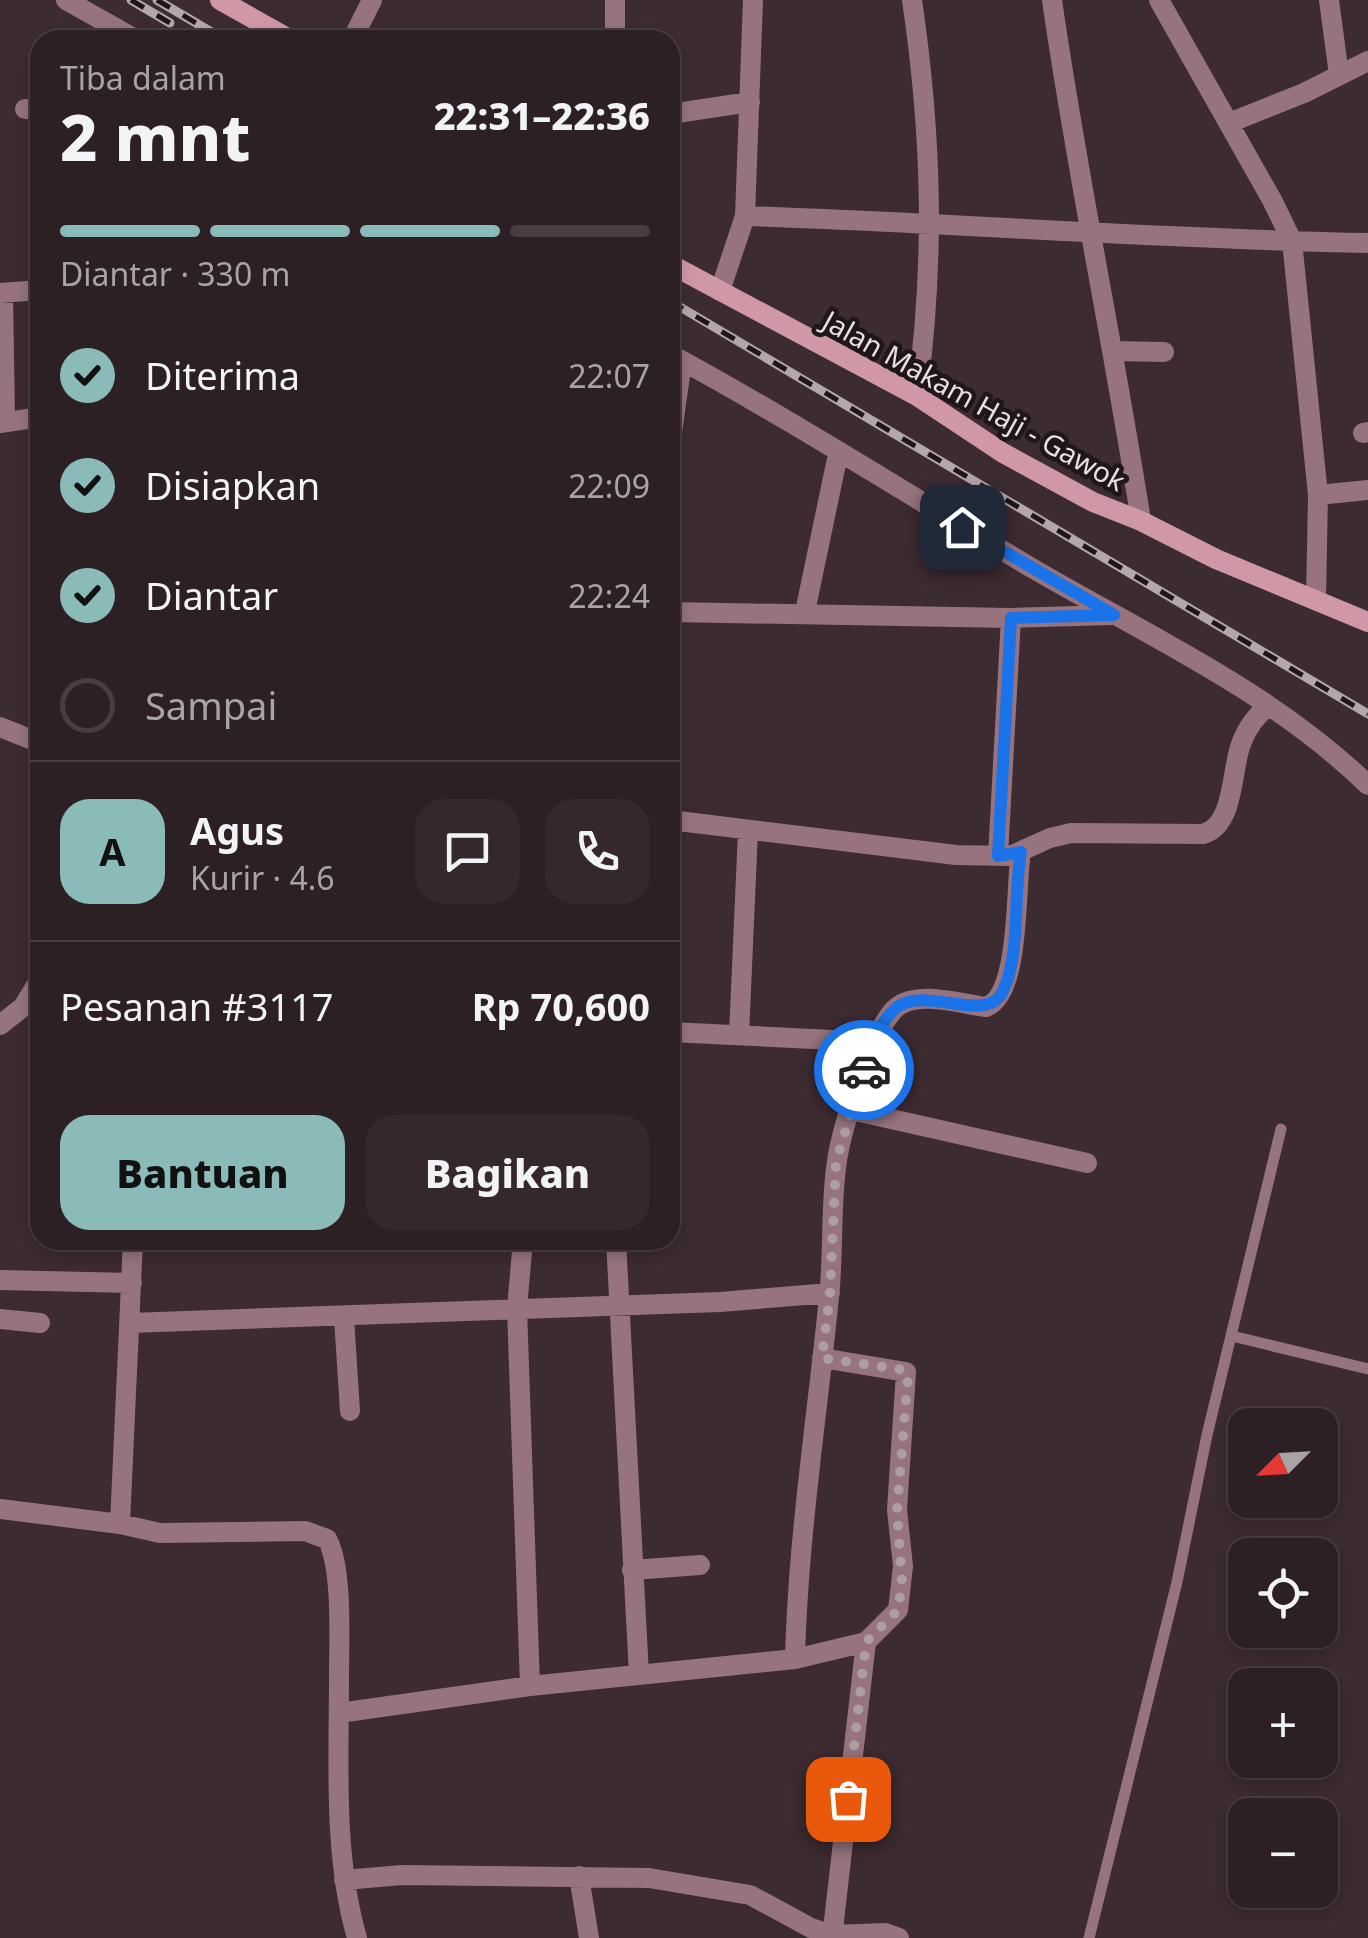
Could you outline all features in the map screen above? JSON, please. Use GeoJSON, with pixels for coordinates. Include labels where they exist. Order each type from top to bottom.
{"type":"FeatureCollection","features":[{"type":"Feature","properties":{"kind":"street"},"geometry":{"type":"LineString","coordinates":[[66,0],[118,30]]}},
{"type":"Feature","properties":{"kind":"street"},"geometry":{"type":"LineString","coordinates":[[357,30],[372,0]]}},
{"type":"Feature","properties":{"kind":"street"},"geometry":{"type":"LineString","coordinates":[[615,0],[615,30]]}},
{"type":"Feature","properties":{"kind":"street"},"geometry":{"type":"LineString","coordinates":[[720,291],[745,216],[753,0]]}},
{"type":"Feature","properties":{"kind":"street"},"geometry":{"type":"LineString","coordinates":[[912,0],[922,71],[931,222],[928,312],[916,396]]}},
{"type":"Feature","properties":{"kind":"street"},"geometry":{"type":"LineString","coordinates":[[1052,0],[1141,521]]}},
{"type":"Feature","properties":{"kind":"street"},"geometry":{"type":"LineString","coordinates":[[1160,0],[1292,242],[1318,495],[1316,600]]}},
{"type":"Feature","properties":{"kind":"street"},"geometry":{"type":"LineString","coordinates":[[1329,0],[1339,76]]}},
{"type":"Feature","properties":{"kind":"street"},"geometry":{"type":"LineString","coordinates":[[223,2],[274,30]]}},
{"type":"Feature","properties":{"kind":"street"},"geometry":{"type":"LineString","coordinates":[[1229,123],[1368,61]]}},
{"type":"Feature","properties":{"kind":"street"},"geometry":{"type":"LineString","coordinates":[[680,112],[750,102]]}},
{"type":"Feature","properties":{"kind":"street"},"geometry":{"type":"LineString","coordinates":[[745,216],[1292,242],[1368,242]]}},
{"type":"Feature","properties":{"kind":"street","name":"Jalan Makam Haji - Gawok"},"geometry":{"type":"LineString","coordinates":[[680,269],[916,396],[1003,453],[1093,502],[1216,559],[1368,622]]}},
{"type":"Feature","properties":{"kind":"street"},"geometry":{"type":"LineString","coordinates":[[30,291],[1,293],[2,422],[30,419]]}},
{"type":"Feature","properties":{"kind":"street"},"geometry":{"type":"LineString","coordinates":[[1114,351],[1164,352]]}},
{"type":"Feature","properties":{"kind":"street"},"geometry":{"type":"LineString","coordinates":[[680,360],[1197,660],[1268,705],[1337,757],[1368,786]]}},
{"type":"Feature","properties":{"kind":"street"},"geometry":{"type":"LineString","coordinates":[[805,612],[838,454]]}},
{"type":"Feature","properties":{"kind":"street"},"geometry":{"type":"LineString","coordinates":[[1318,495],[1368,490]]}},
{"type":"Feature","properties":{"kind":"street"},"geometry":{"type":"LineString","coordinates":[[680,612],[1011,618],[1114,615]]}},
{"type":"Feature","properties":{"kind":"street"},"geometry":{"type":"LineString","coordinates":[[998,856],[1011,618]]}},
{"type":"Feature","properties":{"kind":"street"},"geometry":{"type":"LineString","coordinates":[[680,821],[956,855],[998,856],[1072,834],[1212,832],[1224,815],[1240,745],[1251,722],[1268,705]]}},
{"type":"Feature","properties":{"kind":"street"},"geometry":{"type":"LineString","coordinates":[[0,727],[30,739]]}},
{"type":"Feature","properties":{"kind":"street"},"geometry":{"type":"LineString","coordinates":[[738,1035],[748,830]]}},
{"type":"Feature","properties":{"kind":"street"},"geometry":{"type":"LineString","coordinates":[[794,1659],[800,1549],[830,1293],[836,1162],[874,1042],[888,1016],[906,1002],[927,1000],[986,1007],[1004,990],[1013,944],[1021,852]]}},
{"type":"Feature","properties":{"kind":"street"},"geometry":{"type":"LineString","coordinates":[[0,1025],[24,1007],[30,996]]}},
{"type":"Feature","properties":{"kind":"street"},"geometry":{"type":"LineString","coordinates":[[680,1032],[874,1042]]}},
{"type":"Feature","properties":{"kind":"street"},"geometry":{"type":"LineString","coordinates":[[851,1110],[1087,1163]]}},
{"type":"Feature","properties":{"kind":"street"},"geometry":{"type":"LineString","coordinates":[[120,1524],[134,1250]]}},
{"type":"Feature","properties":{"kind":"street"},"geometry":{"type":"LineString","coordinates":[[522,1250],[517,1308],[530,1686]]}},
{"type":"Feature","properties":{"kind":"street"},"geometry":{"type":"LineString","coordinates":[[616,1250],[639,1675]]}},
{"type":"Feature","properties":{"kind":"street"},"geometry":{"type":"LineString","coordinates":[[0,1280],[132,1283]]}},
{"type":"Feature","properties":{"kind":"street"},"geometry":{"type":"LineString","coordinates":[[130,1323],[344,1318],[830,1293]]}},
{"type":"Feature","properties":{"kind":"street"},"geometry":{"type":"LineString","coordinates":[[344,1318],[350,1411]]}},
{"type":"Feature","properties":{"kind":"street"},"geometry":{"type":"LineString","coordinates":[[0,1319],[40,1323]]}},
{"type":"Feature","properties":{"kind":"street"},"geometry":{"type":"LineString","coordinates":[[339,1712],[530,1686],[794,1659],[866,1642],[898,1610],[902,1582],[897,1510],[908,1376],[904,1370],[822,1358]]}},
{"type":"Feature","properties":{"kind":"street"},"geometry":{"type":"LineString","coordinates":[[0,1509],[160,1533],[305,1531],[327,1539],[334,1555],[339,1632],[344,1880],[357,1938]]}},
{"type":"Feature","properties":{"kind":"street"},"geometry":{"type":"LineString","coordinates":[[632,1570],[700,1564]]}},
{"type":"Feature","properties":{"kind":"street"},"geometry":{"type":"LineString","coordinates":[[831,1936],[866,1642]]}},
{"type":"Feature","properties":{"kind":"street"},"geometry":{"type":"LineString","coordinates":[[344,1880],[402,1875],[650,1878],[726,1888],[759,1899],[831,1936],[885,1933],[899,1938]]}},
{"type":"Feature","properties":{"kind":"street"},"geometry":{"type":"LineString","coordinates":[[579,1876],[589,1938]]}},
{"type":"Feature","properties":{"kind":"lane"},"geometry":{"type":"LineString","coordinates":[[1089,1938],[1178,1582],[1207,1435],[1282,1129]]}},
{"type":"Feature","properties":{"kind":"lane"},"geometry":{"type":"LineString","coordinates":[[1232,1336],[1368,1368]]}},
{"type":"Feature","properties":{"kind":"railway"},"geometry":{"type":"LineString","coordinates":[[131,0],[170,23]]}},
{"type":"Feature","properties":{"kind":"railway"},"geometry":{"type":"LineString","coordinates":[[157,0],[208,30]]}},
{"type":"Feature","properties":{"kind":"railway"},"geometry":{"type":"LineString","coordinates":[[680,307],[1368,714]]}},
{"type":"Feature","properties":{"kind":"way so far"},"geometry":{"type":"LineString","coordinates":[[848,1799],[866,1642],[898,1610],[902,1582],[897,1510],[908,1376],[904,1370],[822,1358],[830,1293],[836,1162],[864,1070]]}},
{"type":"Feature","properties":{"kind":"route"},"geometry":{"type":"LineString","coordinates":[[864,1070],[881,1028],[897,1007],[914,1000],[986,1007],[995,1003],[1004,990],[1013,944],[1021,852],[998,856],[1011,618],[1114,615],[962,527]]}}]}
